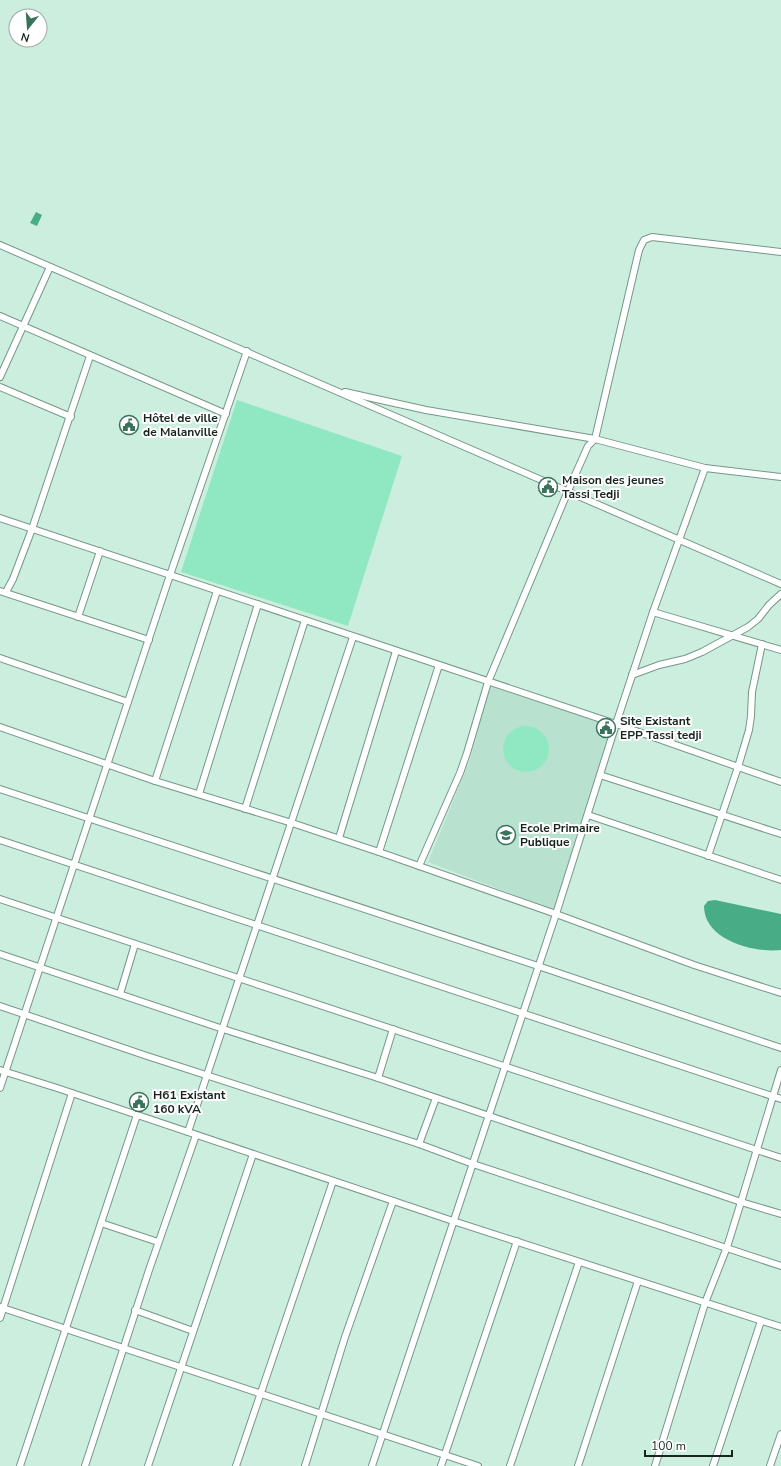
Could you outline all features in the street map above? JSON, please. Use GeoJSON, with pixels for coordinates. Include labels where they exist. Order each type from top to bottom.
{"type":"FeatureCollection","features":[{"type":"Feature","properties":{"kind":"street"},"geometry":{"type":"LineString","coordinates":[[419,866],[460,773],[488,682],[568,491],[588,446],[594,439],[639,250],[644,240],[652,237],[781,252]]}},
{"type":"Feature","properties":{"kind":"street"},"geometry":{"type":"LineString","coordinates":[[0,245],[781,584]]}},
{"type":"Feature","properties":{"kind":"street"},"geometry":{"type":"LineString","coordinates":[[0,377],[50,267]]}},
{"type":"Feature","properties":{"kind":"street"},"geometry":{"type":"LineString","coordinates":[[0,316],[226,414]]}},
{"type":"Feature","properties":{"kind":"street"},"geometry":{"type":"LineString","coordinates":[[0,1088],[3,1071],[40,967],[170,575],[247,352]]}},
{"type":"Feature","properties":{"kind":"street"},"geometry":{"type":"LineString","coordinates":[[90,356],[32,529],[13,579],[3,592],[149,640]]}},
{"type":"Feature","properties":{"kind":"street"},"geometry":{"type":"LineString","coordinates":[[0,387],[70,417]]}},
{"type":"Feature","properties":{"kind":"street"},"geometry":{"type":"LineString","coordinates":[[329,388],[426,410],[594,439],[705,468],[781,477]]}},
{"type":"Feature","properties":{"kind":"street"},"geometry":{"type":"LineString","coordinates":[[372,1466],[556,914],[632,675],[705,468]]}},
{"type":"Feature","properties":{"kind":"street"},"geometry":{"type":"LineString","coordinates":[[0,518],[616,724],[781,782]]}},
{"type":"Feature","properties":{"kind":"street"},"geometry":{"type":"LineString","coordinates":[[78,617],[100,551]]}},
{"type":"Feature","properties":{"kind":"street"},"geometry":{"type":"LineString","coordinates":[[155,781],[217,591]]}},
{"type":"Feature","properties":{"kind":"street"},"geometry":{"type":"LineString","coordinates":[[632,675],[659,665],[685,659],[702,652],[758,619],[769,604],[781,594]]}},
{"type":"Feature","properties":{"kind":"street"},"geometry":{"type":"LineString","coordinates":[[198,794],[258,604]]}},
{"type":"Feature","properties":{"kind":"street"},"geometry":{"type":"LineString","coordinates":[[654,612],[781,650]]}},
{"type":"Feature","properties":{"kind":"street"},"geometry":{"type":"LineString","coordinates":[[244,809],[305,620]]}},
{"type":"Feature","properties":{"kind":"street"},"geometry":{"type":"LineString","coordinates":[[188,1132],[274,879],[353,637]]}},
{"type":"Feature","properties":{"kind":"street"},"geometry":{"type":"LineString","coordinates":[[708,856],[723,815],[749,730],[752,692],[762,644]]}},
{"type":"Feature","properties":{"kind":"street"},"geometry":{"type":"LineString","coordinates":[[339,838],[396,651]]}},
{"type":"Feature","properties":{"kind":"street"},"geometry":{"type":"LineString","coordinates":[[0,658],[128,702]]}},
{"type":"Feature","properties":{"kind":"street"},"geometry":{"type":"LineString","coordinates":[[379,852],[439,665]]}},
{"type":"Feature","properties":{"kind":"street"},"geometry":{"type":"LineString","coordinates":[[0,727],[155,781],[339,838],[556,914],[694,965],[781,993]]}},
{"type":"Feature","properties":{"kind":"street"},"geometry":{"type":"LineString","coordinates":[[600,775],[781,834]]}},
{"type":"Feature","properties":{"kind":"street"},"geometry":{"type":"LineString","coordinates":[[0,789],[538,966],[781,1048]]}},
{"type":"Feature","properties":{"kind":"street"},"geometry":{"type":"LineString","coordinates":[[588,815],[781,880]]}},
{"type":"Feature","properties":{"kind":"street"},"geometry":{"type":"LineString","coordinates":[[0,840],[781,1099]]}},
{"type":"Feature","properties":{"kind":"street"},"geometry":{"type":"LineString","coordinates":[[0,899],[781,1158]]}},
{"type":"Feature","properties":{"kind":"street"},"geometry":{"type":"LineString","coordinates":[[120,994],[135,944]]}},
{"type":"Feature","properties":{"kind":"street"},"geometry":{"type":"LineString","coordinates":[[0,954],[223,1029],[378,1078],[781,1214]]}},
{"type":"Feature","properties":{"kind":"street"},"geometry":{"type":"LineString","coordinates":[[0,1006],[144,1055],[419,1144],[473,1164],[781,1266]]}},
{"type":"Feature","properties":{"kind":"street"},"geometry":{"type":"LineString","coordinates":[[378,1078],[393,1029]]}},
{"type":"Feature","properties":{"kind":"street"},"geometry":{"type":"LineString","coordinates":[[655,1466],[705,1303],[727,1248],[742,1202],[781,1070]]}},
{"type":"Feature","properties":{"kind":"street"},"geometry":{"type":"LineString","coordinates":[[3,1071],[453,1221],[781,1327]]}},
{"type":"Feature","properties":{"kind":"street"},"geometry":{"type":"LineString","coordinates":[[0,1318],[72,1093]]}},
{"type":"Feature","properties":{"kind":"street"},"geometry":{"type":"LineString","coordinates":[[419,1144],[436,1098]]}},
{"type":"Feature","properties":{"kind":"street"},"geometry":{"type":"LineString","coordinates":[[20,1466],[137,1115]]}},
{"type":"Feature","properties":{"kind":"street"},"geometry":{"type":"LineString","coordinates":[[85,1466],[135,1310],[196,1135]]}},
{"type":"Feature","properties":{"kind":"street"},"geometry":{"type":"LineString","coordinates":[[148,1466],[252,1154]]}},
{"type":"Feature","properties":{"kind":"street"},"geometry":{"type":"LineString","coordinates":[[236,1466],[333,1181]]}},
{"type":"Feature","properties":{"kind":"street"},"geometry":{"type":"LineString","coordinates":[[305,1466],[343,1345],[393,1201]]}},
{"type":"Feature","properties":{"kind":"street"},"geometry":{"type":"LineString","coordinates":[[102,1222],[158,1242]]}},
{"type":"Feature","properties":{"kind":"street"},"geometry":{"type":"LineString","coordinates":[[441,1466],[517,1242]]}},
{"type":"Feature","properties":{"kind":"street"},"geometry":{"type":"LineString","coordinates":[[510,1466],[579,1262]]}},
{"type":"Feature","properties":{"kind":"street"},"geometry":{"type":"LineString","coordinates":[[578,1466],[638,1281]]}},
{"type":"Feature","properties":{"kind":"street"},"geometry":{"type":"LineString","coordinates":[[2,1308],[478,1466]]}},
{"type":"Feature","properties":{"kind":"street"},"geometry":{"type":"LineString","coordinates":[[135,1310],[193,1331]]}},
{"type":"Feature","properties":{"kind":"street"},"geometry":{"type":"LineString","coordinates":[[713,1466],[761,1321]]}},
{"type":"Feature","properties":{"kind":"street"},"geometry":{"type":"LineString","coordinates":[[770,1466],[781,1434]]}},
{"type":"Feature","properties":{"kind":"shaded area"},"geometry":{"type":"Polygon","coordinates":[[[36,212],[42,215],[37,226],[30,223],[36,212]]]}},
{"type":"Feature","properties":{"kind":"shaded area"},"geometry":{"type":"Polygon","coordinates":[[[237,400],[402,456],[348,626],[181,572],[237,400]]]}},
{"type":"Feature","properties":{"kind":"shaded area"},"geometry":{"type":"Polygon","coordinates":[[[490,686],[612,725],[554,910],[428,862],[470,760],[490,686]]]}},
{"type":"Feature","properties":{"kind":"shaded area"},"geometry":{"type":"Polygon","coordinates":[[[526,726],[539,730],[545,736],[549,749],[545,762],[539,768],[526,772],[513,768],[507,762],[503,749],[507,736],[513,730],[526,726]]]}},
{"type":"Feature","properties":{"kind":"shaded area"},"geometry":{"type":"Polygon","coordinates":[[[715,900],[781,914],[781,950],[757,949],[744,946],[721,936],[712,928],[706,918],[704,906],[708,901],[715,900]]]}},
{"type":"Feature","properties":{"kind":"place","name":"Hôtel de ville de Malanville"},"geometry":{"type":"Point","coordinates":[129,425]}},
{"type":"Feature","properties":{"kind":"place","name":"Maison des jeunes Tassi Tedji"},"geometry":{"type":"Point","coordinates":[548,487]}},
{"type":"Feature","properties":{"kind":"place","name":"Site Existant EPP Tassi tedji"},"geometry":{"type":"Point","coordinates":[606,728]}},
{"type":"Feature","properties":{"kind":"place","name":"Ecole Primaire Publique"},"geometry":{"type":"Point","coordinates":[506,835]}},
{"type":"Feature","properties":{"kind":"place","name":"H61 Existant 160 kVA"},"geometry":{"type":"Point","coordinates":[139,1102]}}]}
